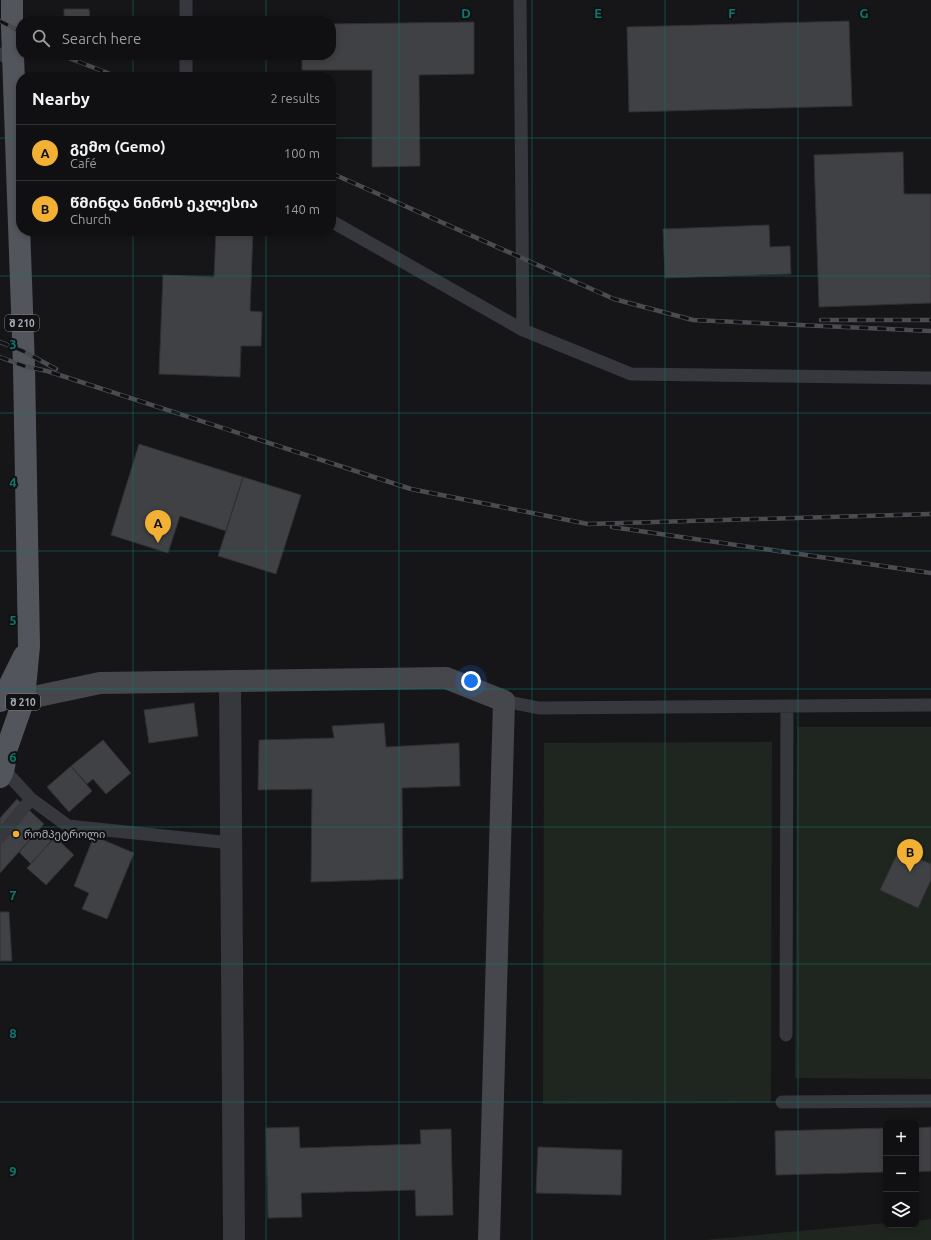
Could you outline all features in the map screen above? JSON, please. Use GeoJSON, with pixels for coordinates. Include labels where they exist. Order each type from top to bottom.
{"type":"FeatureCollection","features":[{"type":"Feature","properties":{"kind":"main road","name":"შ 210"},"geometry":{"type":"LineString","coordinates":[[12,0],[6,57],[16,229]]}},
{"type":"Feature","properties":{"kind":"main road","name":"შ 210"},"geometry":{"type":"LineString","coordinates":[[2,762],[24,699],[29,646],[24,366],[16,236]]}},
{"type":"Feature","properties":{"kind":"main road","name":"შ 210"},"geometry":{"type":"LineString","coordinates":[[1,699],[29,646]]}},
{"type":"Feature","properties":{"kind":"street"},"geometry":{"type":"LineString","coordinates":[[24,699],[100,683],[446,678],[504,701],[489,1240]]}},
{"type":"Feature","properties":{"kind":"street"},"geometry":{"type":"LineString","coordinates":[[230,681],[234,1240]]}},
{"type":"Feature","properties":{"kind":"lane"},"geometry":{"type":"LineString","coordinates":[[186,0],[186,16]]}},
{"type":"Feature","properties":{"kind":"lane"},"geometry":{"type":"LineString","coordinates":[[520,0],[523,330]]}},
{"type":"Feature","properties":{"kind":"lane"},"geometry":{"type":"LineString","coordinates":[[186,60],[186,72]]}},
{"type":"Feature","properties":{"kind":"lane"},"geometry":{"type":"LineString","coordinates":[[336,224],[523,330],[631,374],[931,378]]}},
{"type":"Feature","properties":{"kind":"lane"},"geometry":{"type":"LineString","coordinates":[[504,701],[539,708],[931,705]]}},
{"type":"Feature","properties":{"kind":"lane"},"geometry":{"type":"LineString","coordinates":[[786,1035],[787,706]]}},
{"type":"Feature","properties":{"kind":"lane"},"geometry":{"type":"LineString","coordinates":[[2,762],[31,798],[68,826],[231,843]]}},
{"type":"Feature","properties":{"kind":"lane"},"geometry":{"type":"LineString","coordinates":[[0,837],[31,798]]}},
{"type":"Feature","properties":{"kind":"lane"},"geometry":{"type":"LineString","coordinates":[[782,1102],[931,1100]]}},
{"type":"Feature","properties":{"kind":"shaded area"},"geometry":{"type":"Polygon","coordinates":[[[797,727],[931,727],[931,1079],[795,1078],[797,727]]]}},
{"type":"Feature","properties":{"kind":"shaded area"},"geometry":{"type":"Polygon","coordinates":[[[772,742],[771,1103],[543,1104],[544,743],[772,742]]]}},
{"type":"Feature","properties":{"kind":"shaded area"},"geometry":{"type":"Polygon","coordinates":[[[931,1219],[931,1240],[704,1240],[883,1223],[883,1228],[919,1228],[919,1221],[931,1219]]]}},
{"type":"Feature","properties":{"kind":"building"},"geometry":{"type":"Polygon","coordinates":[[[64,9],[89,9],[90,16],[64,16],[64,9]]]}},
{"type":"Feature","properties":{"kind":"building"},"geometry":{"type":"Polygon","coordinates":[[[849,21],[852,106],[629,112],[627,27],[849,21]]]}},
{"type":"Feature","properties":{"kind":"building"},"geometry":{"type":"Polygon","coordinates":[[[474,22],[474,74],[419,75],[420,166],[372,167],[372,70],[302,70],[302,60],[336,60],[336,24],[474,22]]]}},
{"type":"Feature","properties":{"kind":"building"},"geometry":{"type":"Polygon","coordinates":[[[903,152],[904,194],[931,194],[931,303],[819,307],[814,155],[903,152]]]}},
{"type":"Feature","properties":{"kind":"building"},"geometry":{"type":"Polygon","coordinates":[[[769,225],[770,247],[790,246],[791,274],[665,278],[663,229],[769,225]]]}},
{"type":"Feature","properties":{"kind":"building"},"geometry":{"type":"Polygon","coordinates":[[[216,236],[253,236],[250,311],[262,312],[261,346],[241,346],[240,377],[159,374],[163,275],[214,277],[216,236]]]}},
{"type":"Feature","properties":{"kind":"building"},"geometry":{"type":"Polygon","coordinates":[[[139,444],[243,477],[226,531],[180,516],[168,553],[111,535],[139,444]]]}},
{"type":"Feature","properties":{"kind":"building"},"geometry":{"type":"Polygon","coordinates":[[[243,477],[301,495],[276,574],[218,556],[243,477]]]}},
{"type":"Feature","properties":{"kind":"building"},"geometry":{"type":"Polygon","coordinates":[[[194,703],[198,736],[149,743],[144,710],[194,703]]]}},
{"type":"Feature","properties":{"kind":"building"},"geometry":{"type":"Polygon","coordinates":[[[384,723],[386,747],[459,743],[460,786],[402,788],[403,879],[311,882],[312,789],[258,790],[259,740],[334,738],[332,726],[384,723]]]}},
{"type":"Feature","properties":{"kind":"building"},"geometry":{"type":"Polygon","coordinates":[[[103,740],[131,773],[106,794],[93,779],[87,784],[71,766],[103,740]]]}},
{"type":"Feature","properties":{"kind":"building"},"geometry":{"type":"Polygon","coordinates":[[[71,766],[92,791],[69,812],[47,787],[71,766]]]}},
{"type":"Feature","properties":{"kind":"building"},"geometry":{"type":"Polygon","coordinates":[[[17,799],[44,824],[0,873],[0,818],[17,799]]]}},
{"type":"Feature","properties":{"kind":"building"},"geometry":{"type":"Polygon","coordinates":[[[39,830],[51,841],[31,864],[19,852],[39,830]]]}},
{"type":"Feature","properties":{"kind":"building"},"geometry":{"type":"Polygon","coordinates":[[[94,836],[134,853],[107,919],[82,909],[89,893],[74,886],[94,836]]]}},
{"type":"Feature","properties":{"kind":"building"},"geometry":{"type":"Polygon","coordinates":[[[55,837],[74,855],[46,885],[27,868],[55,837]]]}},
{"type":"Feature","properties":{"kind":"building"},"geometry":{"type":"Polygon","coordinates":[[[899,850],[931,864],[931,880],[918,908],[880,890],[899,850]]]}},
{"type":"Feature","properties":{"kind":"building"},"geometry":{"type":"Polygon","coordinates":[[[0,912],[9,912],[12,961],[0,961],[0,912]]]}},
{"type":"Feature","properties":{"kind":"building"},"geometry":{"type":"Polygon","coordinates":[[[299,1127],[300,1148],[421,1144],[420,1130],[451,1129],[453,1215],[416,1216],[415,1190],[301,1193],[302,1217],[268,1218],[266,1128],[299,1127]]]}},
{"type":"Feature","properties":{"kind":"building"},"geometry":{"type":"Polygon","coordinates":[[[931,1127],[931,1171],[919,1172],[919,1128],[931,1127]]]}},
{"type":"Feature","properties":{"kind":"building"},"geometry":{"type":"Polygon","coordinates":[[[883,1128],[883,1172],[776,1175],[775,1131],[883,1128]]]}},
{"type":"Feature","properties":{"kind":"building"},"geometry":{"type":"Polygon","coordinates":[[[538,1147],[622,1150],[621,1195],[536,1193],[538,1147]]]}},
{"type":"Feature","properties":{"kind":"railway"},"geometry":{"type":"LineString","coordinates":[[0,21],[16,29]]}},
{"type":"Feature","properties":{"kind":"railway"},"geometry":{"type":"LineString","coordinates":[[74,60],[105,72]]}},
{"type":"Feature","properties":{"kind":"railway"},"geometry":{"type":"LineString","coordinates":[[336,175],[614,299],[693,320],[931,331]]}},
{"type":"Feature","properties":{"kind":"railway"},"geometry":{"type":"LineString","coordinates":[[821,320],[931,320]]}},
{"type":"Feature","properties":{"kind":"railway"},"geometry":{"type":"LineString","coordinates":[[0,342],[23,351],[56,369]]}},
{"type":"Feature","properties":{"kind":"railway"},"geometry":{"type":"LineString","coordinates":[[0,357],[24,366],[47,371],[411,489],[588,524],[931,514]]}},
{"type":"Feature","properties":{"kind":"railway"},"geometry":{"type":"LineString","coordinates":[[612,527],[931,573]]}},
{"type":"Feature","properties":{"kind":"place","name":"გემო (Gemo)"},"geometry":{"type":"Point","coordinates":[158,543]}},
{"type":"Feature","properties":{"kind":"place","name":"რომპეტროლი"},"geometry":{"type":"Point","coordinates":[16,834]}},
{"type":"Feature","properties":{"kind":"place","name":"წმინდა ნინოს ეკლესია"},"geometry":{"type":"Point","coordinates":[910,872]}}]}
